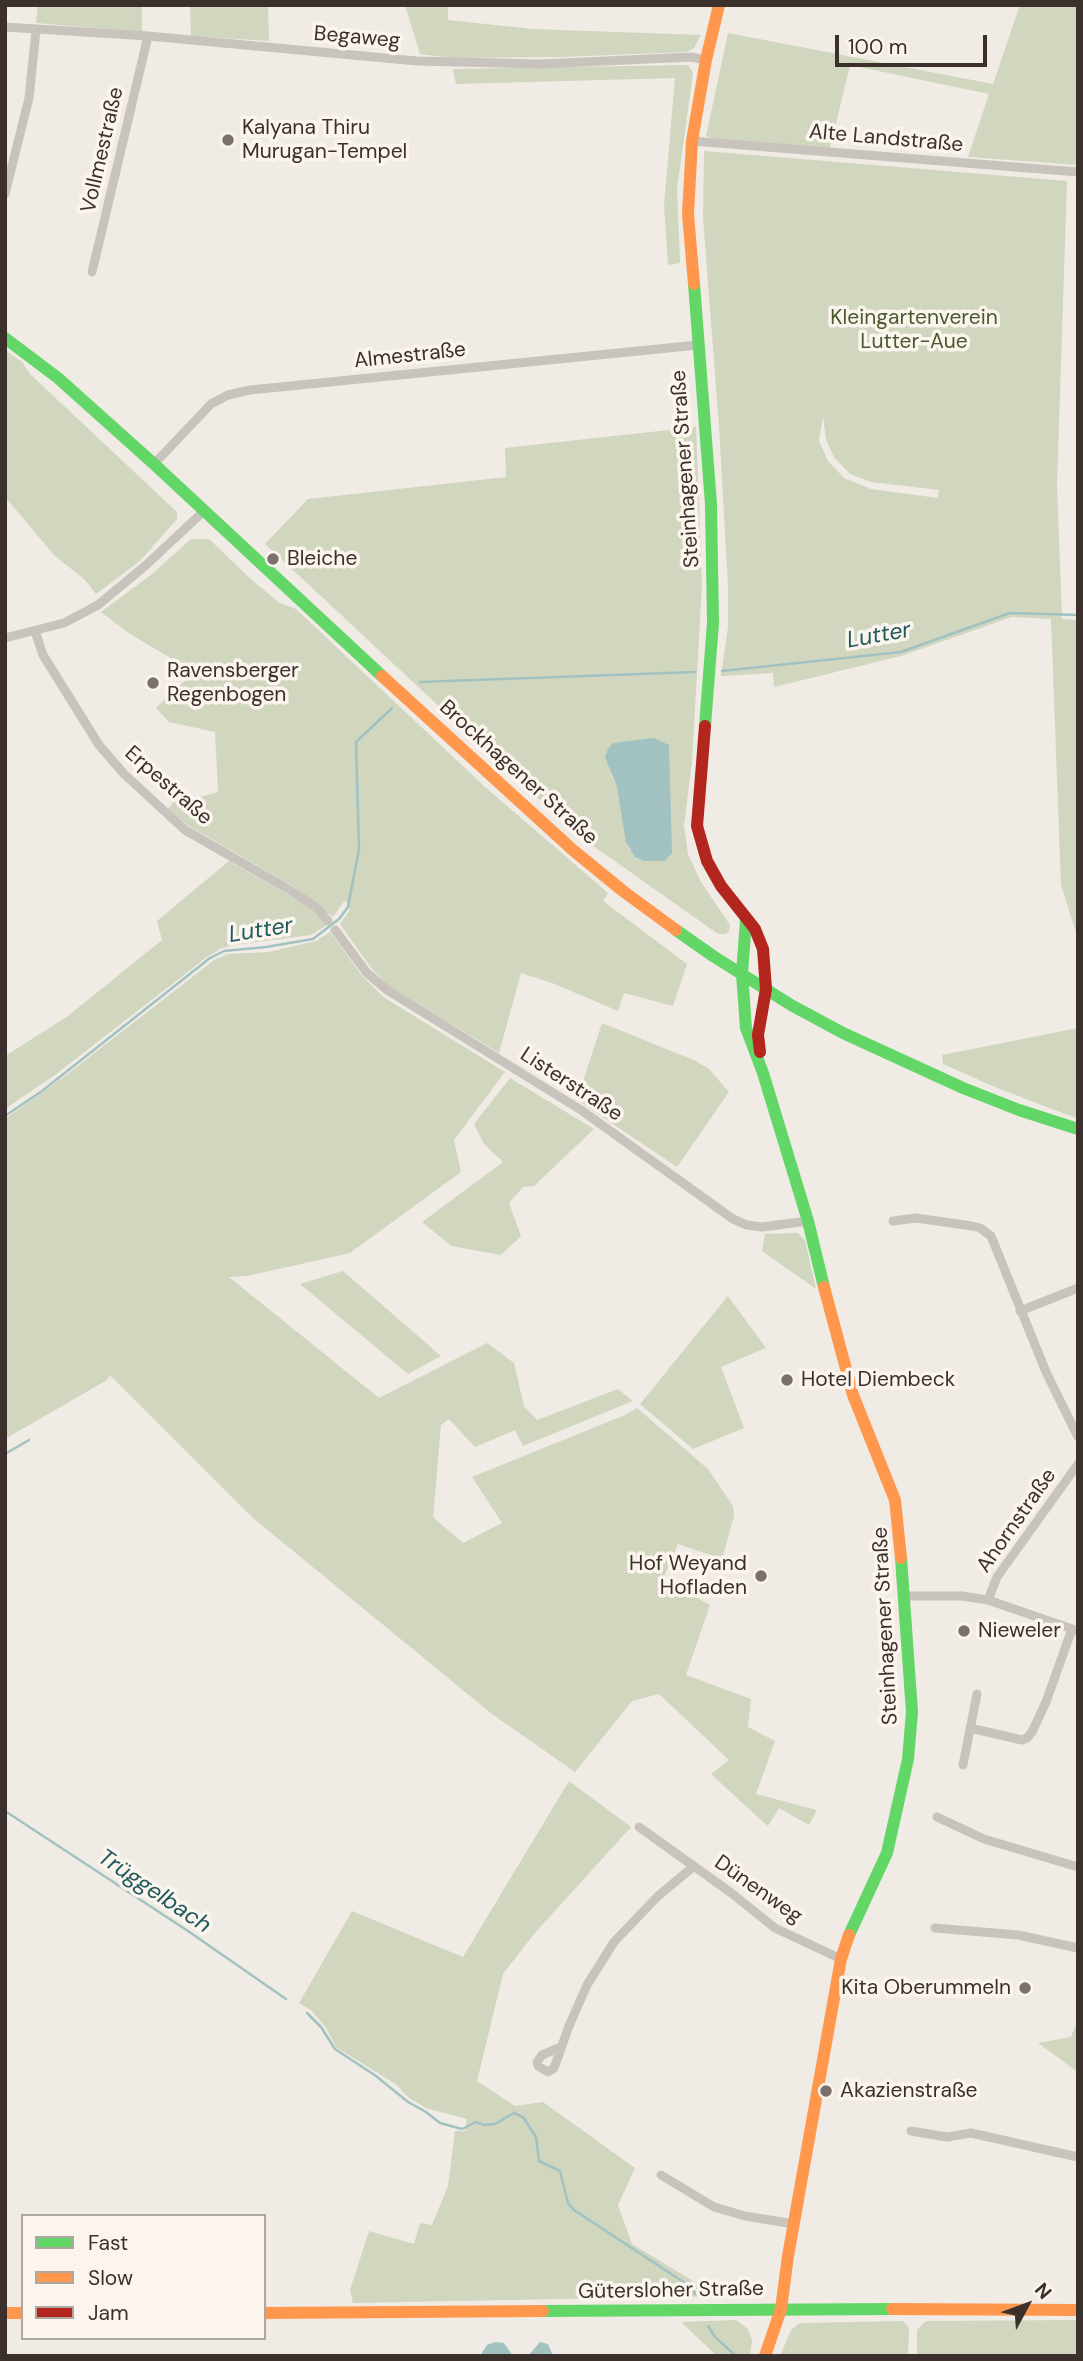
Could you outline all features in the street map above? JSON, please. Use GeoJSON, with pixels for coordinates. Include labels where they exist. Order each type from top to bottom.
{"type":"FeatureCollection","features":[{"type":"Feature","properties":{"kind":"main road","name":"Steinhagener Straße"},"geometry":{"type":"LineString","coordinates":[[719,5],[692,141],[688,214],[711,504],[713,623],[697,826],[707,861],[721,886],[755,929],[763,949],[766,989],[758,1035],[763,1073]]}},
{"type":"Feature","properties":{"kind":"main road","name":"Brockhagener Straße"},"geometry":{"type":"LineString","coordinates":[[5,338],[58,379],[154,464],[574,851],[670,926],[808,1014],[903,1062],[1019,1110],[1078,1129]]}},
{"type":"Feature","properties":{"kind":"main road","name":"Steinhagener Straße"},"geometry":{"type":"LineString","coordinates":[[746,920],[742,974],[746,1028],[763,1073],[808,1221],[853,1395],[895,1500],[900,1524],[912,1712],[908,1759],[884,1862],[850,1933],[842,1959],[781,2309],[765,2356]]}},
{"type":"Feature","properties":{"kind":"main road","name":"Gütersloher Straße"},"geometry":{"type":"LineString","coordinates":[[266,2313],[1078,2310]]}},
{"type":"Feature","properties":{"kind":"street","name":"Begaweg"},"geometry":{"type":"LineString","coordinates":[[5,27],[148,36],[417,61],[540,64],[692,57],[706,61]]}},
{"type":"Feature","properties":{"kind":"street"},"geometry":{"type":"LineString","coordinates":[[5,194],[29,98],[36,30]]}},
{"type":"Feature","properties":{"kind":"street","name":"Vollmestraße"},"geometry":{"type":"LineString","coordinates":[[92,272],[148,36]]}},
{"type":"Feature","properties":{"kind":"street","name":"Alte Landstraße"},"geometry":{"type":"LineString","coordinates":[[692,141],[1078,172]]}},
{"type":"Feature","properties":{"kind":"street","name":"Almestraße"},"geometry":{"type":"LineString","coordinates":[[154,464],[211,404],[228,395],[250,390],[698,345]]}},
{"type":"Feature","properties":{"kind":"street"},"geometry":{"type":"LineString","coordinates":[[5,638],[64,623],[98,606],[205,510]]}},
{"type":"Feature","properties":{"kind":"street","name":"Erpestraße"},"geometry":{"type":"LineString","coordinates":[[35,632],[43,655],[104,753],[124,774],[185,830],[288,889],[316,907],[328,920]]}},
{"type":"Feature","properties":{"kind":"street","name":"Listerstraße"},"geometry":{"type":"LineString","coordinates":[[335,930],[367,973],[387,990],[581,1110],[733,1219],[762,1227],[808,1221]]}},
{"type":"Feature","properties":{"kind":"street"},"geometry":{"type":"LineString","coordinates":[[893,1221],[916,1218],[980,1228],[995,1242],[1020,1311],[1078,1437]]}},
{"type":"Feature","properties":{"kind":"street"},"geometry":{"type":"LineString","coordinates":[[1020,1311],[1078,1288]]}},
{"type":"Feature","properties":{"kind":"street","name":"Ahornstraße"},"geometry":{"type":"LineString","coordinates":[[988,1600],[997,1577],[1078,1464]]}},
{"type":"Feature","properties":{"kind":"street"},"geometry":{"type":"LineString","coordinates":[[905,1596],[962,1596],[988,1600],[1075,1630],[1046,1702],[1027,1738],[1022,1740],[970,1728]]}},
{"type":"Feature","properties":{"kind":"street"},"geometry":{"type":"LineString","coordinates":[[963,1765],[977,1694]]}},
{"type":"Feature","properties":{"kind":"street"},"geometry":{"type":"LineString","coordinates":[[937,1817],[984,1839],[1078,1867]]}},
{"type":"Feature","properties":{"kind":"street","name":"Dünenweg"},"geometry":{"type":"LineString","coordinates":[[639,1827],[775,1928],[842,1959]]}},
{"type":"Feature","properties":{"kind":"street","name":"Dünenweg"},"geometry":{"type":"LineString","coordinates":[[561,2047],[587,1985],[609,1948],[639,1913],[693,1867]]}},
{"type":"Feature","properties":{"kind":"street"},"geometry":{"type":"LineString","coordinates":[[935,1928],[1018,1935],[1078,1948]]}},
{"type":"Feature","properties":{"kind":"street"},"geometry":{"type":"LineString","coordinates":[[911,2131],[947,2137],[971,2133],[1078,2157]]}},
{"type":"Feature","properties":{"kind":"street"},"geometry":{"type":"LineString","coordinates":[[661,2175],[714,2207],[794,2224]]}},
{"type":"Feature","properties":{"kind":"green space"},"geometry":{"type":"Polygon","coordinates":[[[38,5],[142,5],[142,32],[36,23],[38,5]]]}},
{"type":"Feature","properties":{"kind":"green space"},"geometry":{"type":"Polygon","coordinates":[[[190,5],[268,5],[269,41],[191,36],[190,5]]]}},
{"type":"Feature","properties":{"kind":"green space"},"geometry":{"type":"Polygon","coordinates":[[[405,5],[448,5],[448,20],[532,29],[701,35],[694,48],[687,52],[452,58],[420,54],[405,5]]]}},
{"type":"Feature","properties":{"kind":"green space"},"geometry":{"type":"Polygon","coordinates":[[[1020,5],[1076,5],[1078,165],[968,157],[989,94],[850,65],[830,148],[718,140],[706,136],[728,33],[993,84],[1020,5]]]}},
{"type":"Feature","properties":{"kind":"green space"},"geometry":{"type":"Polygon","coordinates":[[[688,65],[693,73],[677,189],[680,263],[668,265],[664,205],[675,78],[456,84],[453,69],[688,65]]]}},
{"type":"Feature","properties":{"kind":"green space","name":"Kleingartenverein Lutter-Aue"},"geometry":{"type":"Polygon","coordinates":[[[704,151],[1067,181],[1057,485],[1062,619],[1078,620],[1078,939],[1061,885],[1051,619],[1012,617],[901,656],[774,687],[773,673],[721,676],[728,627],[728,586],[703,218],[704,151]],[[823,416],[819,441],[828,461],[844,478],[871,489],[938,498],[939,490],[871,482],[850,474],[834,457],[826,440],[823,416]]]}},
{"type":"Feature","properties":{"kind":"green space"},"geometry":{"type":"Polygon","coordinates":[[[5,350],[22,362],[30,374],[177,512],[177,519],[140,561],[96,594],[85,580],[54,555],[5,497],[5,350]]]}},
{"type":"Feature","properties":{"kind":"green space"},"geometry":{"type":"Polygon","coordinates":[[[696,427],[702,584],[692,762],[684,825],[688,854],[701,882],[730,925],[726,934],[718,934],[575,833],[265,544],[308,499],[506,477],[505,448],[696,427]],[[609,770],[617,787],[629,849],[665,861],[609,770]]]}},
{"type":"Feature","properties":{"kind":"green space"},"geometry":{"type":"Polygon","coordinates":[[[191,539],[209,539],[280,603],[296,609],[484,786],[608,893],[603,901],[687,964],[673,1006],[624,993],[618,1011],[521,973],[499,1053],[388,986],[372,969],[340,924],[350,910],[345,900],[333,917],[291,885],[187,825],[168,809],[177,796],[197,798],[218,792],[215,732],[169,722],[156,708],[194,672],[130,634],[101,612],[152,574],[191,539]]]}},
{"type":"Feature","properties":{"kind":"green space"},"geometry":{"type":"Polygon","coordinates":[[[229,861],[313,909],[327,925],[311,935],[222,948],[55,1075],[5,1109],[5,1056],[68,1016],[162,940],[157,921],[229,861]]]}},
{"type":"Feature","properties":{"kind":"green space"},"geometry":{"type":"Polygon","coordinates":[[[330,932],[363,977],[385,998],[505,1072],[454,1140],[461,1172],[350,1253],[247,1276],[229,1277],[379,1398],[487,1343],[514,1363],[524,1406],[537,1420],[618,1389],[633,1401],[523,1446],[515,1430],[475,1447],[449,1419],[441,1425],[433,1517],[463,1543],[502,1523],[472,1477],[637,1408],[708,1469],[733,1506],[734,1516],[722,1559],[678,1544],[663,1579],[710,1605],[686,1675],[751,1699],[748,1727],[775,1741],[756,1794],[817,1810],[809,1825],[779,1808],[768,1826],[711,1774],[729,1760],[659,1694],[632,1701],[575,1772],[492,1714],[253,1518],[110,1375],[107,1380],[5,1439],[5,1119],[214,960],[227,954],[269,952],[316,941],[330,932]]]}},
{"type":"Feature","properties":{"kind":"green space"},"geometry":{"type":"Polygon","coordinates":[[[602,1023],[696,1061],[709,1069],[729,1092],[677,1167],[577,1100],[602,1023]]]}},
{"type":"Feature","properties":{"kind":"green space"},"geometry":{"type":"Polygon","coordinates":[[[1078,1028],[1078,1119],[943,1064],[942,1055],[1078,1028]]]}},
{"type":"Feature","properties":{"kind":"green space"},"geometry":{"type":"Polygon","coordinates":[[[510,1078],[594,1129],[534,1186],[523,1187],[509,1203],[521,1236],[501,1255],[451,1246],[422,1222],[503,1162],[484,1144],[474,1124],[510,1078]]]}},
{"type":"Feature","properties":{"kind":"green space"},"geometry":{"type":"Polygon","coordinates":[[[798,1233],[805,1240],[816,1289],[762,1251],[765,1234],[798,1233]]]}},
{"type":"Feature","properties":{"kind":"green space"},"geometry":{"type":"Polygon","coordinates":[[[343,1271],[441,1356],[408,1374],[300,1284],[343,1271]]]}},
{"type":"Feature","properties":{"kind":"green space"},"geometry":{"type":"Polygon","coordinates":[[[728,1296],[766,1348],[721,1367],[744,1428],[693,1449],[640,1404],[728,1296]]]}},
{"type":"Feature","properties":{"kind":"green space"},"geometry":{"type":"Polygon","coordinates":[[[569,1781],[631,1827],[534,1934],[503,1974],[477,2081],[515,2106],[543,2102],[635,2168],[618,2205],[632,2244],[718,2296],[353,2303],[350,2290],[369,2231],[414,2244],[420,2223],[432,2225],[448,2186],[455,2131],[465,2131],[467,2119],[426,2108],[409,2098],[397,2085],[336,2047],[326,2028],[312,2011],[299,2003],[352,1911],[463,1957],[569,1781]]]}},
{"type":"Feature","properties":{"kind":"green space"},"geometry":{"type":"Polygon","coordinates":[[[1078,2019],[1078,2072],[1038,2043],[1071,2037],[1078,2019]]]}},
{"type":"Feature","properties":{"kind":"green space"},"geometry":{"type":"Polygon","coordinates":[[[736,2320],[748,2329],[752,2340],[750,2356],[717,2356],[681,2322],[736,2320]]]}},
{"type":"Feature","properties":{"kind":"green space"},"geometry":{"type":"Polygon","coordinates":[[[1078,2320],[1078,2356],[917,2356],[917,2330],[926,2321],[1078,2320]]]}},
{"type":"Feature","properties":{"kind":"green space"},"geometry":{"type":"Polygon","coordinates":[[[903,2321],[909,2328],[908,2356],[780,2356],[791,2330],[800,2323],[903,2321]]]}},
{"type":"Feature","properties":{"kind":"water"},"geometry":{"type":"Polygon","coordinates":[[[654,738],[669,745],[672,853],[665,861],[644,861],[635,857],[626,842],[617,787],[605,757],[613,743],[654,738]]]}},
{"type":"Feature","properties":{"kind":"water"},"geometry":{"type":"Polygon","coordinates":[[[540,2342],[548,2344],[553,2356],[528,2356],[540,2342]]]}},
{"type":"Feature","properties":{"kind":"water"},"geometry":{"type":"Polygon","coordinates":[[[504,2343],[513,2356],[480,2356],[487,2345],[504,2343]]]}},
{"type":"Feature","properties":{"kind":"waterway","name":"Lutter"},"geometry":{"type":"LineString","coordinates":[[722,671],[901,652],[1010,613],[1078,615]]}},
{"type":"Feature","properties":{"kind":"waterway","name":"Lutter"},"geometry":{"type":"LineString","coordinates":[[420,682],[695,672]]}},
{"type":"Feature","properties":{"kind":"waterway","name":"Lutter"},"geometry":{"type":"LineString","coordinates":[[5,1116],[42,1091],[210,958],[224,951],[313,939],[339,919],[348,907],[359,849],[356,742],[392,708]]}},
{"type":"Feature","properties":{"kind":"waterway"},"geometry":{"type":"LineString","coordinates":[[5,1454],[29,1440]]}},
{"type":"Feature","properties":{"kind":"waterway","name":"Trüggelbach"},"geometry":{"type":"LineString","coordinates":[[5,1811],[286,1999]]}},
{"type":"Feature","properties":{"kind":"waterway","name":"Trüggelbach"},"geometry":{"type":"LineString","coordinates":[[307,2013],[321,2027],[335,2049],[440,2123],[462,2129],[476,2122],[484,2125],[495,2124],[514,2113],[523,2117],[536,2137],[539,2161],[560,2171],[568,2203],[574,2210],[691,2287],[695,2294]]}},
{"type":"Feature","properties":{"kind":"waterway","name":"Trüggelbach"},"geometry":{"type":"LineString","coordinates":[[708,2326],[715,2337],[736,2356]]}},
{"type":"Feature","properties":{"kind":"traffic: fast"},"geometry":{"type":"LineString","coordinates":[[694,284],[711,504],[713,623],[705,726]]}},
{"type":"Feature","properties":{"kind":"traffic: fast"},"geometry":{"type":"LineString","coordinates":[[5,338],[58,378],[154,464],[382,676]]}},
{"type":"Feature","properties":{"kind":"traffic: fast"},"geometry":{"type":"LineString","coordinates":[[746,920],[742,974],[746,1028],[763,1073],[808,1221],[824,1287]]}},
{"type":"Feature","properties":{"kind":"traffic: fast"},"geometry":{"type":"LineString","coordinates":[[676,930],[791,1005],[843,1033],[963,1088],[1078,1129]]}},
{"type":"Feature","properties":{"kind":"traffic: fast"},"geometry":{"type":"LineString","coordinates":[[849,1935],[887,1853],[908,1759],[912,1712],[901,1558]]}},
{"type":"Feature","properties":{"kind":"traffic: fast"},"geometry":{"type":"LineString","coordinates":[[543,2311],[892,2309]]}},
{"type":"Feature","properties":{"kind":"traffic: slow"},"geometry":{"type":"LineString","coordinates":[[694,284],[688,214],[692,141],[719,5]]}},
{"type":"Feature","properties":{"kind":"traffic: slow"},"geometry":{"type":"LineString","coordinates":[[382,676],[574,851],[676,930]]}},
{"type":"Feature","properties":{"kind":"traffic: slow"},"geometry":{"type":"LineString","coordinates":[[824,1287],[853,1395],[895,1500],[901,1558]]}},
{"type":"Feature","properties":{"kind":"traffic: slow"},"geometry":{"type":"LineString","coordinates":[[765,2356],[781,2309],[841,1959],[849,1935]]}},
{"type":"Feature","properties":{"kind":"traffic: slow"},"geometry":{"type":"LineString","coordinates":[[892,2309],[1078,2310]]}},
{"type":"Feature","properties":{"kind":"traffic: slow"},"geometry":{"type":"LineString","coordinates":[[266,2313],[543,2311]]}},
{"type":"Feature","properties":{"kind":"traffic: slow"},"geometry":{"type":"LineString","coordinates":[[5,2313],[21,2313]]}},
{"type":"Feature","properties":{"kind":"traffic: jam"},"geometry":{"type":"LineString","coordinates":[[705,726],[697,826],[707,861],[721,886],[755,929],[763,949],[766,989],[758,1035],[760,1052]]}},
{"type":"Feature","properties":{"kind":"place","name":"Kalyana Thiru Murugan-Tempel"},"geometry":{"type":"Point","coordinates":[228,140]}},
{"type":"Feature","properties":{"kind":"place","name":"Bleiche"},"geometry":{"type":"Point","coordinates":[273,559]}},
{"type":"Feature","properties":{"kind":"place","name":"Ravensberger Regenbogen"},"geometry":{"type":"Point","coordinates":[153,683]}},
{"type":"Feature","properties":{"kind":"place","name":"Hotel Diembeck"},"geometry":{"type":"Point","coordinates":[787,1380]}},
{"type":"Feature","properties":{"kind":"place","name":"Hof Weyand Hofladen"},"geometry":{"type":"Point","coordinates":[761,1576]}},
{"type":"Feature","properties":{"kind":"place","name":"Nieweler"},"geometry":{"type":"Point","coordinates":[964,1631]}},
{"type":"Feature","properties":{"kind":"place","name":"Kita Oberummeln"},"geometry":{"type":"Point","coordinates":[1025,1988]}},
{"type":"Feature","properties":{"kind":"place","name":"Akazienstraße"},"geometry":{"type":"Point","coordinates":[826,2091]}}]}
